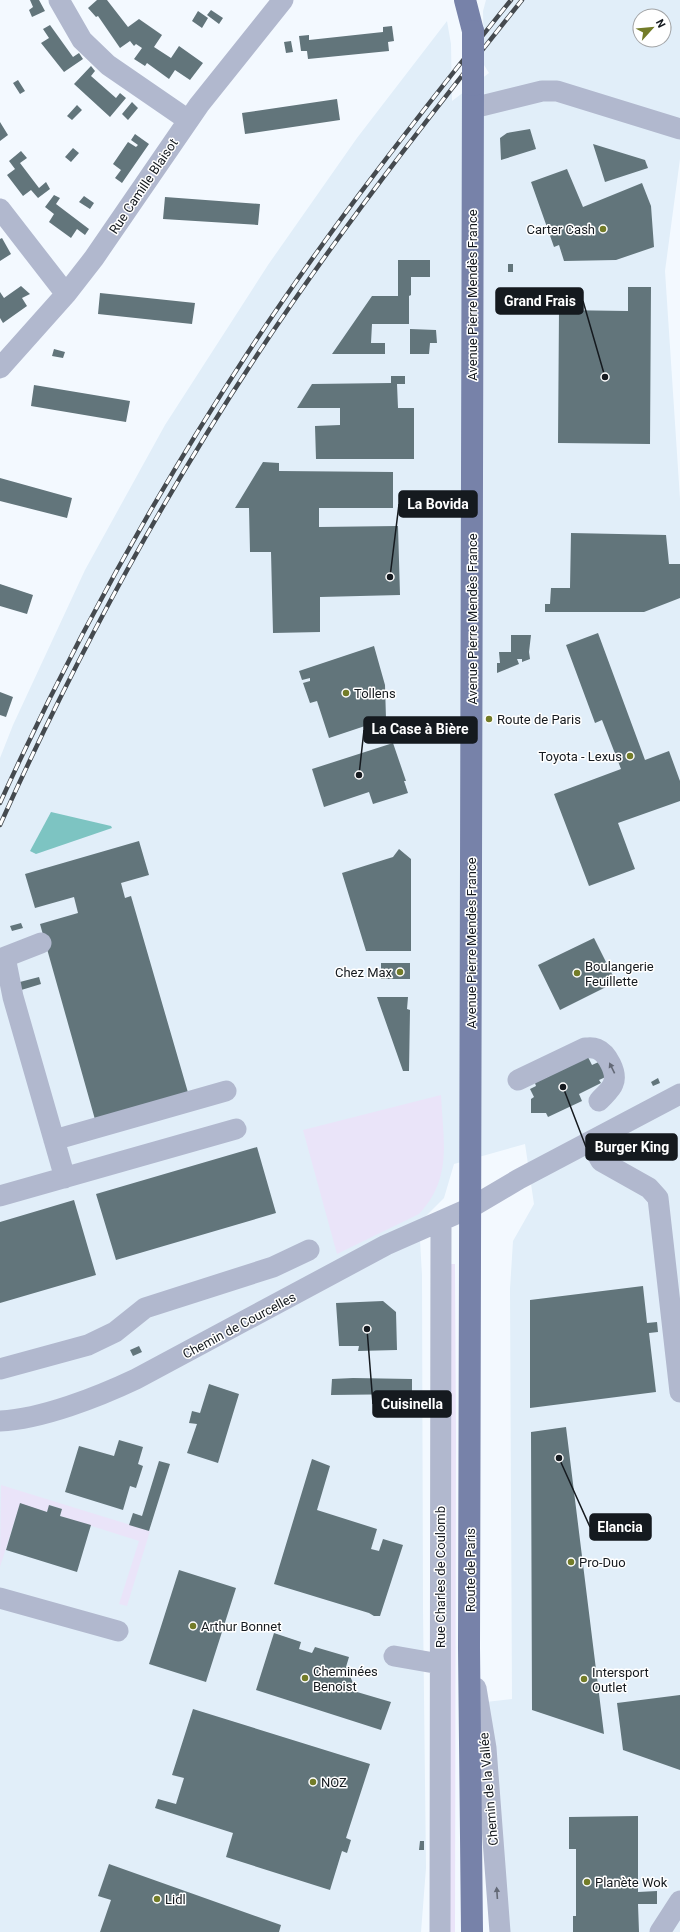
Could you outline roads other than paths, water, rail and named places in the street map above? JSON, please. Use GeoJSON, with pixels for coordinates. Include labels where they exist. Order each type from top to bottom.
{"type":"FeatureCollection","features":[{"type":"Feature","properties":{"kind":"main road","name":"Avenue Pierre Mendès France"},"geometry":{"type":"LineString","coordinates":[[465,0],[473,31]]}},
{"type":"Feature","properties":{"kind":"main road","name":"Avenue Pierre Mendès France"},"geometry":{"type":"LineString","coordinates":[[470,1208],[473,31],[475,0]]}},
{"type":"Feature","properties":{"kind":"main road","name":"Route de Paris"},"geometry":{"type":"LineString","coordinates":[[470,1208],[470,1648],[472,1932]]}},
{"type":"Feature","properties":{"kind":"street"},"geometry":{"type":"LineString","coordinates":[[59,0],[82,40],[108,65],[188,120]]}},
{"type":"Feature","properties":{"kind":"street","name":"Rue Camille Blaisot"},"geometry":{"type":"LineString","coordinates":[[0,368],[66,294],[94,258],[188,120],[283,0]]}},
{"type":"Feature","properties":{"kind":"street"},"geometry":{"type":"LineString","coordinates":[[473,108],[537,92],[557,91],[680,130]]}},
{"type":"Feature","properties":{"kind":"street"},"geometry":{"type":"LineString","coordinates":[[0,209],[66,294]]}},
{"type":"Feature","properties":{"kind":"street"},"geometry":{"type":"LineString","coordinates":[[40,943],[2,958],[64,1178]]}},
{"type":"Feature","properties":{"kind":"street"},"geometry":{"type":"LineString","coordinates":[[518,1080],[584,1048],[592,1047],[598,1049],[605,1055],[615,1074],[614,1083],[599,1101]]}},
{"type":"Feature","properties":{"kind":"street"},"geometry":{"type":"LineString","coordinates":[[54,1140],[226,1091]]}},
{"type":"Feature","properties":{"kind":"street","name":"Chemin de Courcelles"},"geometry":{"type":"LineString","coordinates":[[2,1427],[115,1389],[166,1364],[386,1245],[470,1208],[519,1179],[680,1094]]}},
{"type":"Feature","properties":{"kind":"street"},"geometry":{"type":"LineString","coordinates":[[0,1196],[236,1129]]}},
{"type":"Feature","properties":{"kind":"street"},"geometry":{"type":"LineString","coordinates":[[590,1142],[601,1161],[649,1188],[658,1198],[680,1392]]}},
{"type":"Feature","properties":{"kind":"street","name":"Rue Charles de Coulomb"},"geometry":{"type":"LineString","coordinates":[[440,1932],[441,1222]]}},
{"type":"Feature","properties":{"kind":"street"},"geometry":{"type":"LineString","coordinates":[[0,1369],[88,1345],[115,1332],[145,1308],[273,1267],[309,1250]]}},
{"type":"Feature","properties":{"kind":"street"},"geometry":{"type":"LineString","coordinates":[[0,1598],[118,1632]]}},
{"type":"Feature","properties":{"kind":"street","name":"Chemin de la Vallée"},"geometry":{"type":"LineString","coordinates":[[470,1648],[486,1748],[500,1932]]}},
{"type":"Feature","properties":{"kind":"street"},"geometry":{"type":"LineString","coordinates":[[394,1656],[440,1664]]}},
{"type":"Feature","properties":{"kind":"street"},"geometry":{"type":"LineString","coordinates":[[660,1932],[680,1900]]}},
{"type":"Feature","properties":{"kind":"water"},"geometry":{"type":"Polygon","coordinates":[[[51,812],[111,826],[112,828],[36,854],[30,851],[51,812]]]}},
{"type":"Feature","properties":{"kind":"railway"},"geometry":{"type":"LineString","coordinates":[[0,803],[55,687],[115,573],[179,462],[247,354],[309,263],[342,218],[442,86],[511,0]]}},
{"type":"Feature","properties":{"kind":"railway"},"geometry":{"type":"LineString","coordinates":[[0,825],[31,757],[99,623],[134,557],[211,427],[251,364],[320,263],[376,187],[522,0]]}},
{"type":"Feature","properties":{"kind":"place","name":"Carter Cash"},"geometry":{"type":"Point","coordinates":[603,229]}},
{"type":"Feature","properties":{"kind":"place","name":"Grand Frais"},"geometry":{"type":"Point","coordinates":[605,377]}},
{"type":"Feature","properties":{"kind":"place","name":"La Bovida"},"geometry":{"type":"Point","coordinates":[390,577]}},
{"type":"Feature","properties":{"kind":"place","name":"Tollens"},"geometry":{"type":"Point","coordinates":[346,693]}},
{"type":"Feature","properties":{"kind":"place","name":"Route de Paris"},"geometry":{"type":"Point","coordinates":[489,719]}},
{"type":"Feature","properties":{"kind":"place","name":"Toyota - Lexus"},"geometry":{"type":"Point","coordinates":[630,756]}},
{"type":"Feature","properties":{"kind":"place","name":"La Case à Bière"},"geometry":{"type":"Point","coordinates":[359,775]}},
{"type":"Feature","properties":{"kind":"place","name":"Chez Max"},"geometry":{"type":"Point","coordinates":[400,972]}},
{"type":"Feature","properties":{"kind":"place","name":"Boulangerie Feuillette"},"geometry":{"type":"Point","coordinates":[577,973]}},
{"type":"Feature","properties":{"kind":"place","name":"Burger King"},"geometry":{"type":"Point","coordinates":[563,1087]}},
{"type":"Feature","properties":{"kind":"place","name":"Cuisinella"},"geometry":{"type":"Point","coordinates":[367,1329]}},
{"type":"Feature","properties":{"kind":"place","name":"Elancia"},"geometry":{"type":"Point","coordinates":[559,1458]}},
{"type":"Feature","properties":{"kind":"place","name":"Pro-Duo"},"geometry":{"type":"Point","coordinates":[571,1562]}},
{"type":"Feature","properties":{"kind":"place","name":"Arthur Bonnet"},"geometry":{"type":"Point","coordinates":[193,1626]}},
{"type":"Feature","properties":{"kind":"place","name":"Cheminées Benoist"},"geometry":{"type":"Point","coordinates":[305,1678]}},
{"type":"Feature","properties":{"kind":"place","name":"Intersport Outlet"},"geometry":{"type":"Point","coordinates":[584,1679]}},
{"type":"Feature","properties":{"kind":"place","name":"NOZ"},"geometry":{"type":"Point","coordinates":[313,1782]}},
{"type":"Feature","properties":{"kind":"place","name":"Planète Wok"},"geometry":{"type":"Point","coordinates":[587,1882]}},
{"type":"Feature","properties":{"kind":"place","name":"Lidl"},"geometry":{"type":"Point","coordinates":[157,1899]}}]}
